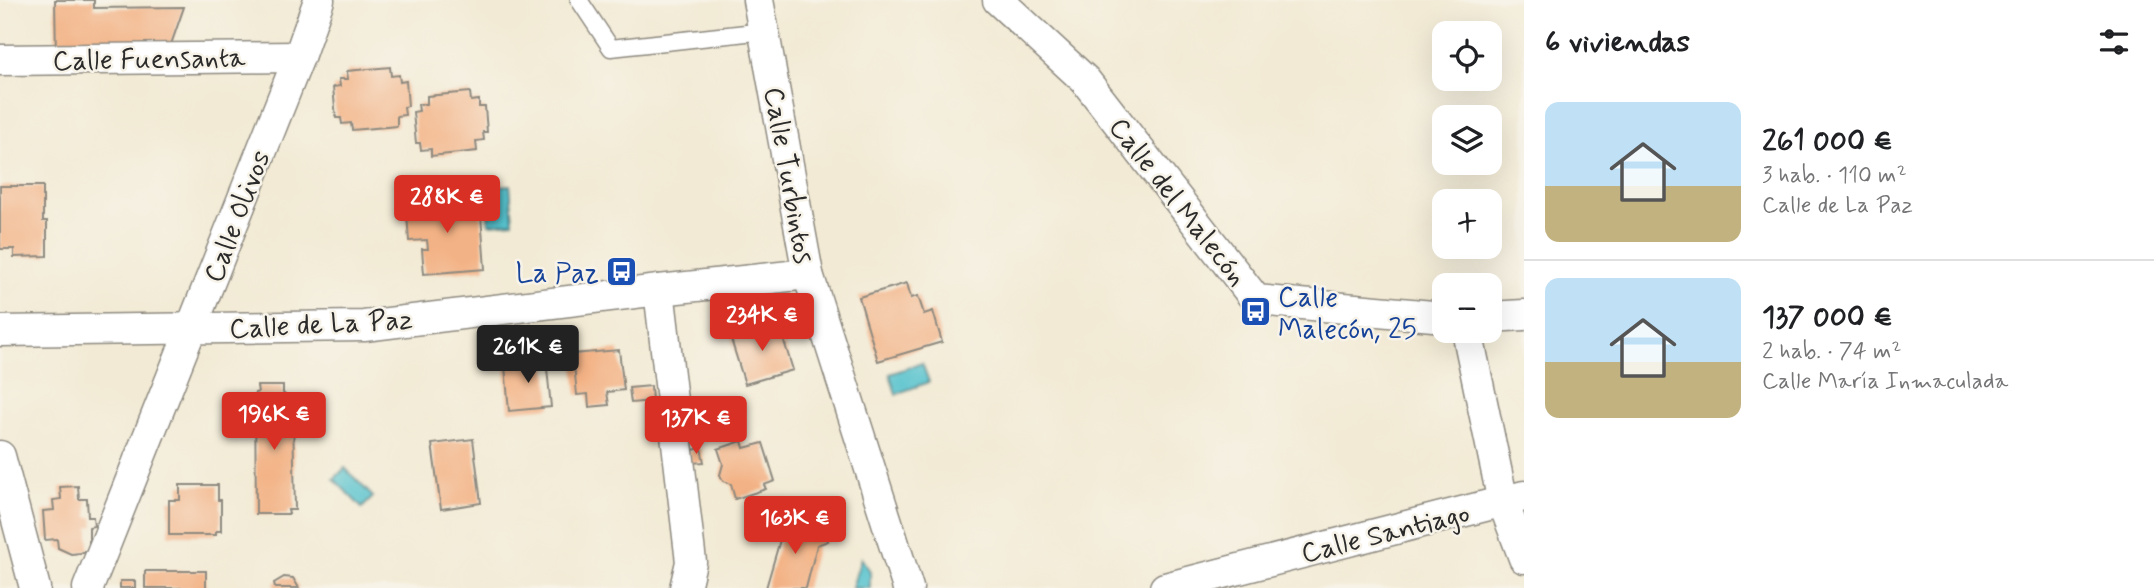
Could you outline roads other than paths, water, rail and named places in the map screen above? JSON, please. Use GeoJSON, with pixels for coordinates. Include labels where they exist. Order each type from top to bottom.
{"type":"FeatureCollection","features":[{"type":"Feature","properties":{"kind":"street","name":"Calle Olivos"},"geometry":{"type":"LineString","coordinates":[[88,588],[299,57],[319,0]]}},
{"type":"Feature","properties":{"kind":"street","name":"Calle Turbintos"},"geometry":{"type":"LineString","coordinates":[[758,0],[808,274],[908,588]]}},
{"type":"Feature","properties":{"kind":"street","name":"Calle del Malecón"},"geometry":{"type":"LineString","coordinates":[[998,0],[1085,80],[1256,300],[1432,316]]}},
{"type":"Feature","properties":{"kind":"street","name":"Calle Fuensanta"},"geometry":{"type":"LineString","coordinates":[[0,60],[299,57]]}},
{"type":"Feature","properties":{"kind":"street","name":"Calle de La Paz"},"geometry":{"type":"LineString","coordinates":[[0,331],[364,326],[808,274]]}},
{"type":"Feature","properties":{"kind":"street"},"geometry":{"type":"LineString","coordinates":[[659,290],[691,562],[685,588]]}},
{"type":"Feature","properties":{"kind":"street"},"geometry":{"type":"LineString","coordinates":[[1502,316],[1524,315]]}},
{"type":"Feature","properties":{"kind":"street"},"geometry":{"type":"LineString","coordinates":[[1470,343],[1513,499],[1524,558]]}},
{"type":"Feature","properties":{"kind":"street"},"geometry":{"type":"LineString","coordinates":[[0,456],[35,588]]}},
{"type":"Feature","properties":{"kind":"street","name":"Calle Santiago"},"geometry":{"type":"LineString","coordinates":[[1165,588],[1513,499]]}},
{"type":"Feature","properties":{"kind":"lane"},"geometry":{"type":"LineString","coordinates":[[579,0],[611,48],[764,31]]}},
{"type":"Feature","properties":{"kind":"water"},"geometry":{"type":"Polygon","coordinates":[[[510,185],[513,222],[489,224],[486,187],[510,185]]]}},
{"type":"Feature","properties":{"kind":"water"},"geometry":{"type":"Polygon","coordinates":[[[922,363],[929,382],[896,394],[890,374],[922,363]]]}},
{"type":"Feature","properties":{"kind":"water"},"geometry":{"type":"Polygon","coordinates":[[[345,468],[373,497],[362,508],[334,479],[345,468]]]}},
{"type":"Feature","properties":{"kind":"water"},"geometry":{"type":"Polygon","coordinates":[[[861,558],[870,571],[870,588],[852,588],[861,558]]]}},
{"type":"Feature","properties":{"kind":"place","name":"La Paz"},"geometry":{"type":"Point","coordinates":[622,272]}},
{"type":"Feature","properties":{"kind":"place","name":"Calle Malecón, 25"},"geometry":{"type":"Point","coordinates":[1255,312]}}]}
